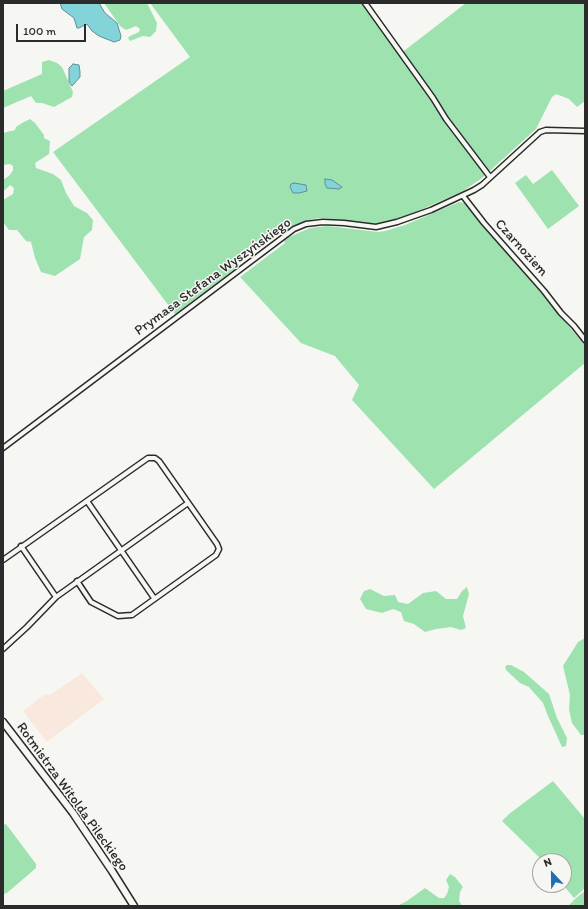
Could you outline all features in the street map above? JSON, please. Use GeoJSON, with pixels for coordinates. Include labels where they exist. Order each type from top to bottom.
{"type":"FeatureCollection","features":[{"type":"Feature","properties":{"kind":"main road","name":"Rotmistrza Witolda Pileckiego"},"geometry":{"type":"LineString","coordinates":[[3,722],[72,813],[134,906]]}},
{"type":"Feature","properties":{"kind":"street"},"geometry":{"type":"LineString","coordinates":[[365,3],[433,98],[446,119],[490,177]]}},
{"type":"Feature","properties":{"kind":"street"},"geometry":{"type":"LineString","coordinates":[[464,196],[482,185],[540,132],[546,130],[585,131]]}},
{"type":"Feature","properties":{"kind":"street","name":"Czarnoziem"},"geometry":{"type":"LineString","coordinates":[[464,196],[484,223],[585,340]]}},
{"type":"Feature","properties":{"kind":"street","name":"Prymasa Stefana Wyszyńskiego"},"geometry":{"type":"LineString","coordinates":[[3,448],[294,229],[306,224],[322,222],[376,227],[384,226],[464,196]]}},
{"type":"Feature","properties":{"kind":"street"},"geometry":{"type":"LineString","coordinates":[[3,560],[148,458],[154,458],[159,461],[217,544],[219,550],[216,555],[132,615],[118,616],[91,602],[77,581]]}},
{"type":"Feature","properties":{"kind":"street"},"geometry":{"type":"LineString","coordinates":[[87,501],[154,598]]}},
{"type":"Feature","properties":{"kind":"street"},"geometry":{"type":"LineString","coordinates":[[3,649],[56,597],[188,504]]}},
{"type":"Feature","properties":{"kind":"street"},"geometry":{"type":"LineString","coordinates":[[21,546],[56,597]]}},
{"type":"Feature","properties":{"kind":"shaded area"},"geometry":{"type":"Polygon","coordinates":[[[82,673],[104,699],[47,742],[23,711],[45,694],[50,695],[82,673]]]}},
{"type":"Feature","properties":{"kind":"green space"},"geometry":{"type":"Polygon","coordinates":[[[104,3],[147,3],[157,23],[156,31],[150,37],[143,36],[130,41],[128,38],[139,32],[140,29],[136,26],[126,30],[120,26],[104,3]]]}},
{"type":"Feature","properties":{"kind":"green space"},"geometry":{"type":"Polygon","coordinates":[[[150,3],[363,3],[400,54],[466,3],[585,3],[585,101],[577,107],[569,99],[556,94],[552,97],[536,129],[482,178],[463,191],[414,213],[390,222],[377,224],[322,218],[313,219],[292,226],[266,242],[264,241],[233,263],[236,268],[175,314],[53,152],[190,57],[150,3]]]}},
{"type":"Feature","properties":{"kind":"green space"},"geometry":{"type":"Polygon","coordinates":[[[49,60],[62,67],[73,92],[72,97],[54,107],[42,103],[36,103],[31,96],[3,108],[3,91],[42,74],[42,62],[49,60]]]}},
{"type":"Feature","properties":{"kind":"green space"},"geometry":{"type":"Polygon","coordinates":[[[30,119],[44,135],[44,138],[50,141],[49,154],[35,163],[36,168],[53,174],[61,180],[66,193],[74,206],[87,213],[93,220],[92,230],[84,237],[80,259],[55,276],[41,272],[35,258],[31,242],[26,241],[17,230],[9,230],[3,222],[3,200],[13,194],[14,188],[10,185],[5,190],[3,189],[3,180],[10,175],[13,170],[13,166],[10,164],[3,165],[3,133],[15,130],[16,127],[30,119]]]}},
{"type":"Feature","properties":{"kind":"green space"},"geometry":{"type":"Polygon","coordinates":[[[552,170],[579,206],[548,229],[515,183],[526,175],[533,184],[552,170]]]}},
{"type":"Feature","properties":{"kind":"green space"},"geometry":{"type":"Polygon","coordinates":[[[459,202],[464,203],[545,296],[585,346],[585,363],[434,489],[352,400],[359,385],[335,356],[301,343],[240,277],[285,243],[284,241],[289,237],[310,228],[327,226],[378,232],[385,231],[405,225],[459,202]]]}},
{"type":"Feature","properties":{"kind":"green space"},"geometry":{"type":"Polygon","coordinates":[[[467,587],[469,594],[463,616],[466,628],[461,630],[451,627],[425,632],[414,624],[404,621],[401,612],[393,609],[382,613],[366,609],[360,599],[364,591],[370,589],[384,596],[395,595],[398,602],[408,604],[423,593],[436,591],[446,599],[457,599],[462,591],[467,587]]]}},
{"type":"Feature","properties":{"kind":"green space"},"geometry":{"type":"Polygon","coordinates":[[[585,638],[585,735],[581,735],[572,723],[569,710],[570,695],[563,666],[578,642],[585,638]]]}},
{"type":"Feature","properties":{"kind":"green space"},"geometry":{"type":"Polygon","coordinates":[[[507,665],[511,665],[524,672],[549,694],[557,718],[567,738],[566,746],[562,747],[543,703],[529,687],[520,683],[506,670],[505,667],[507,665]]]}},
{"type":"Feature","properties":{"kind":"green space"},"geometry":{"type":"Polygon","coordinates":[[[553,781],[585,819],[585,888],[574,898],[570,893],[572,893],[572,853],[535,853],[502,821],[553,781]]]}},
{"type":"Feature","properties":{"kind":"green space"},"geometry":{"type":"Polygon","coordinates":[[[6,824],[36,864],[36,868],[7,893],[3,894],[3,825],[6,824]]]}},
{"type":"Feature","properties":{"kind":"green space"},"geometry":{"type":"Polygon","coordinates":[[[450,874],[455,877],[463,887],[460,892],[459,901],[462,906],[397,906],[407,901],[425,888],[439,898],[444,898],[449,887],[446,880],[450,874]]]}},
{"type":"Feature","properties":{"kind":"green space"},"geometry":{"type":"Polygon","coordinates":[[[585,891],[585,906],[568,906],[576,898],[585,891]]]}},
{"type":"Feature","properties":{"kind":"water"},"geometry":{"type":"Polygon","coordinates":[[[60,3],[99,3],[105,13],[117,23],[121,36],[120,40],[114,42],[99,36],[92,31],[87,24],[77,28],[74,18],[62,9],[60,3]]]}},
{"type":"Feature","properties":{"kind":"water"},"geometry":{"type":"Polygon","coordinates":[[[73,64],[79,65],[80,77],[72,86],[69,82],[69,68],[73,64]]]}},
{"type":"Feature","properties":{"kind":"water"},"geometry":{"type":"Polygon","coordinates":[[[325,179],[332,180],[342,187],[339,189],[327,188],[325,179]]]}},
{"type":"Feature","properties":{"kind":"water"},"geometry":{"type":"Polygon","coordinates":[[[291,184],[306,185],[307,191],[293,193],[290,187],[291,184]]]}}]}
